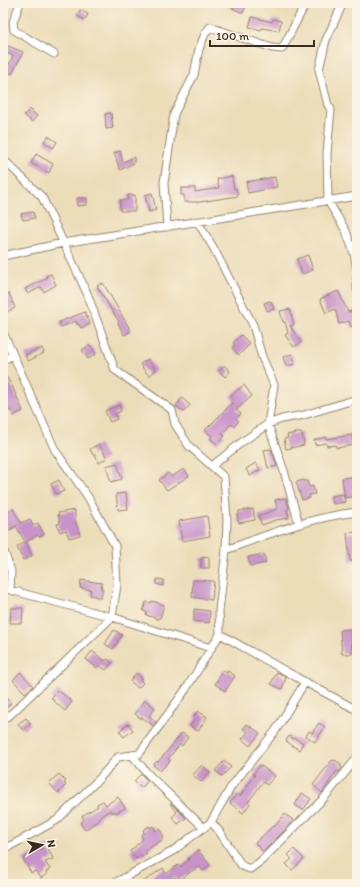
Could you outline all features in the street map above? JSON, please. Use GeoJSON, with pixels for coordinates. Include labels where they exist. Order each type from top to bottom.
{"type":"FeatureCollection","features":[{"type":"Feature","properties":{"kind":"street"},"geometry":{"type":"LineString","coordinates":[[20,3],[13,22],[14,30],[54,54]]}},
{"type":"Feature","properties":{"kind":"street"},"geometry":{"type":"LineString","coordinates":[[167,227],[164,183],[174,114],[194,75],[199,49],[205,34],[210,27],[272,48],[282,48],[306,3]]}},
{"type":"Feature","properties":{"kind":"street"},"geometry":{"type":"LineString","coordinates":[[343,3],[326,40],[319,70],[328,105],[331,109],[327,153],[328,201],[346,231],[354,253],[357,269]]}},
{"type":"Feature","properties":{"kind":"street"},"geometry":{"type":"LineString","coordinates":[[3,159],[42,197],[87,293],[115,370],[172,410],[175,424],[189,446],[224,476],[227,520],[226,550],[219,611],[220,634],[186,689],[139,754],[118,757],[99,779],[57,820],[3,850]]}},
{"type":"Feature","properties":{"kind":"street"},"geometry":{"type":"LineString","coordinates":[[3,256],[197,221],[357,196]]}},
{"type":"Feature","properties":{"kind":"street"},"geometry":{"type":"LineString","coordinates":[[197,221],[213,247],[253,324],[262,357],[274,385],[268,424],[284,471],[299,524]]}},
{"type":"Feature","properties":{"kind":"street"},"geometry":{"type":"LineString","coordinates":[[357,278],[357,290]]}},
{"type":"Feature","properties":{"kind":"street"},"geometry":{"type":"LineString","coordinates":[[3,332],[54,450],[88,497],[115,546],[117,585],[112,617],[10,715],[3,719]]}},
{"type":"Feature","properties":{"kind":"street"},"geometry":{"type":"LineString","coordinates":[[3,360],[13,356]]}},
{"type":"Feature","properties":{"kind":"street"},"geometry":{"type":"LineString","coordinates":[[212,466],[268,424],[357,399]]}},
{"type":"Feature","properties":{"kind":"street"},"geometry":{"type":"LineString","coordinates":[[226,550],[299,524],[338,514],[357,512]]}},
{"type":"Feature","properties":{"kind":"street"},"geometry":{"type":"LineString","coordinates":[[3,549],[11,571],[10,590],[112,617],[211,648]]}},
{"type":"Feature","properties":{"kind":"street"},"geometry":{"type":"LineString","coordinates":[[220,634],[357,710]]}},
{"type":"Feature","properties":{"kind":"street"},"geometry":{"type":"LineString","coordinates":[[113,884],[173,851],[211,822],[231,787],[276,730],[305,682]]}},
{"type":"Feature","properties":{"kind":"street"},"geometry":{"type":"LineString","coordinates":[[132,755],[148,774],[204,828]]}},
{"type":"Feature","properties":{"kind":"street"},"geometry":{"type":"LineString","coordinates":[[211,822],[219,831],[242,866],[250,868],[261,861],[326,797],[357,758]]}},
{"type":"Feature","properties":{"kind":"building"},"geometry":{"type":"Polygon","coordinates":[[[221,3],[247,3],[243,13],[221,3]]]}},
{"type":"Feature","properties":{"kind":"building"},"geometry":{"type":"Polygon","coordinates":[[[80,10],[88,14],[85,20],[77,16],[80,10]]]}},
{"type":"Feature","properties":{"kind":"building"},"geometry":{"type":"Polygon","coordinates":[[[252,17],[272,22],[273,19],[281,21],[279,31],[262,28],[261,30],[249,27],[252,17]]]}},
{"type":"Feature","properties":{"kind":"building"},"geometry":{"type":"Polygon","coordinates":[[[8,46],[23,52],[12,74],[6,71],[13,56],[5,52],[8,46]]]}},
{"type":"Feature","properties":{"kind":"building"},"geometry":{"type":"Polygon","coordinates":[[[30,109],[37,116],[32,122],[24,115],[30,109]]]}},
{"type":"Feature","properties":{"kind":"building"},"geometry":{"type":"Polygon","coordinates":[[[111,113],[113,128],[106,129],[105,114],[111,113]]]}},
{"type":"Feature","properties":{"kind":"building"},"geometry":{"type":"Polygon","coordinates":[[[48,136],[57,142],[53,148],[44,142],[48,136]]]}},
{"type":"Feature","properties":{"kind":"building"},"geometry":{"type":"Polygon","coordinates":[[[120,151],[123,162],[134,157],[134,163],[120,170],[114,153],[120,151]]]}},
{"type":"Feature","properties":{"kind":"building"},"geometry":{"type":"Polygon","coordinates":[[[36,154],[53,164],[49,173],[31,163],[36,154]]]}},
{"type":"Feature","properties":{"kind":"building"},"geometry":{"type":"Polygon","coordinates":[[[232,176],[234,189],[236,188],[238,196],[200,202],[184,202],[184,195],[181,195],[181,188],[195,188],[195,192],[219,188],[217,179],[232,176]]]}},
{"type":"Feature","properties":{"kind":"building"},"geometry":{"type":"Polygon","coordinates":[[[275,177],[277,187],[248,193],[246,182],[275,177]]]}},
{"type":"Feature","properties":{"kind":"building"},"geometry":{"type":"Polygon","coordinates":[[[152,193],[156,210],[149,212],[145,195],[152,193]]]}},
{"type":"Feature","properties":{"kind":"building"},"geometry":{"type":"Polygon","coordinates":[[[128,195],[135,195],[135,211],[120,211],[120,200],[128,200],[128,195]]]}},
{"type":"Feature","properties":{"kind":"building"},"geometry":{"type":"Polygon","coordinates":[[[77,198],[87,198],[87,205],[77,206],[77,198]]]}},
{"type":"Feature","properties":{"kind":"building"},"geometry":{"type":"Polygon","coordinates":[[[33,212],[35,218],[23,220],[21,214],[33,212]]]}},
{"type":"Feature","properties":{"kind":"building"},"geometry":{"type":"Polygon","coordinates":[[[308,255],[313,270],[302,274],[297,259],[308,255]]]}},
{"type":"Feature","properties":{"kind":"building"},"geometry":{"type":"Polygon","coordinates":[[[51,274],[56,285],[44,292],[41,287],[28,294],[25,289],[47,278],[46,276],[51,274]]]}},
{"type":"Feature","properties":{"kind":"building"},"geometry":{"type":"Polygon","coordinates":[[[103,283],[131,331],[124,335],[118,323],[119,322],[97,286],[103,283]]]}},
{"type":"Feature","properties":{"kind":"building"},"geometry":{"type":"Polygon","coordinates":[[[338,291],[348,312],[356,310],[357,325],[351,327],[349,321],[339,324],[335,309],[326,313],[320,299],[338,291]]]}},
{"type":"Feature","properties":{"kind":"building"},"geometry":{"type":"Polygon","coordinates":[[[9,293],[15,308],[7,312],[3,303],[3,296],[9,293]]]}},
{"type":"Feature","properties":{"kind":"building"},"geometry":{"type":"Polygon","coordinates":[[[271,301],[274,309],[267,311],[264,303],[271,301]]]}},
{"type":"Feature","properties":{"kind":"building"},"geometry":{"type":"Polygon","coordinates":[[[290,309],[294,325],[290,326],[301,342],[294,347],[285,335],[288,333],[280,311],[290,309]]]}},
{"type":"Feature","properties":{"kind":"building"},"geometry":{"type":"Polygon","coordinates":[[[85,312],[90,324],[81,328],[79,324],[77,325],[76,321],[61,327],[59,322],[85,312]]]}},
{"type":"Feature","properties":{"kind":"building"},"geometry":{"type":"Polygon","coordinates":[[[241,335],[250,344],[239,355],[232,348],[235,345],[233,343],[241,335]]]}},
{"type":"Feature","properties":{"kind":"building"},"geometry":{"type":"Polygon","coordinates":[[[90,345],[96,354],[88,359],[82,350],[90,345]]]}},
{"type":"Feature","properties":{"kind":"building"},"geometry":{"type":"Polygon","coordinates":[[[42,348],[44,353],[28,361],[25,355],[42,348]]]}},
{"type":"Feature","properties":{"kind":"building"},"geometry":{"type":"Polygon","coordinates":[[[292,354],[295,364],[286,366],[283,357],[292,354]]]}},
{"type":"Feature","properties":{"kind":"building"},"geometry":{"type":"Polygon","coordinates":[[[148,359],[156,370],[149,376],[140,364],[148,359]]]}},
{"type":"Feature","properties":{"kind":"building"},"geometry":{"type":"Polygon","coordinates":[[[224,365],[230,371],[225,377],[219,371],[224,365]]]}},
{"type":"Feature","properties":{"kind":"building"},"geometry":{"type":"Polygon","coordinates":[[[3,371],[12,386],[23,411],[13,416],[11,410],[3,414],[3,371]]]}},
{"type":"Feature","properties":{"kind":"building"},"geometry":{"type":"Polygon","coordinates":[[[244,385],[252,396],[236,410],[241,414],[236,419],[239,421],[234,426],[231,424],[222,434],[225,436],[217,444],[210,438],[212,436],[205,430],[234,401],[230,396],[244,385]]]}},
{"type":"Feature","properties":{"kind":"building"},"geometry":{"type":"Polygon","coordinates":[[[182,398],[190,405],[184,412],[176,406],[182,398]]]}},
{"type":"Feature","properties":{"kind":"building"},"geometry":{"type":"Polygon","coordinates":[[[119,405],[121,411],[115,414],[117,419],[110,422],[105,411],[119,405]]]}},
{"type":"Feature","properties":{"kind":"building"},"geometry":{"type":"Polygon","coordinates":[[[302,433],[304,445],[286,449],[284,439],[288,438],[287,435],[302,433]]]}},
{"type":"Feature","properties":{"kind":"building"},"geometry":{"type":"Polygon","coordinates":[[[352,435],[354,445],[336,448],[336,445],[327,446],[326,443],[315,445],[314,440],[326,437],[326,439],[352,435]]]}},
{"type":"Feature","properties":{"kind":"building"},"geometry":{"type":"Polygon","coordinates":[[[99,444],[107,458],[99,463],[95,454],[93,455],[90,449],[99,444]]]}},
{"type":"Feature","properties":{"kind":"building"},"geometry":{"type":"Polygon","coordinates":[[[271,449],[277,466],[268,468],[264,450],[271,449]]]}},
{"type":"Feature","properties":{"kind":"building"},"geometry":{"type":"Polygon","coordinates":[[[117,463],[122,479],[111,482],[106,466],[117,463]]]}},
{"type":"Feature","properties":{"kind":"building"},"geometry":{"type":"Polygon","coordinates":[[[256,463],[260,470],[250,476],[246,469],[256,463]]]}},
{"type":"Feature","properties":{"kind":"building"},"geometry":{"type":"Polygon","coordinates":[[[184,469],[189,476],[167,490],[159,480],[168,473],[171,477],[184,469]]]}},
{"type":"Feature","properties":{"kind":"building"},"geometry":{"type":"Polygon","coordinates":[[[353,477],[356,496],[345,498],[342,478],[353,477]]]}},
{"type":"Feature","properties":{"kind":"building"},"geometry":{"type":"Polygon","coordinates":[[[59,480],[64,491],[56,494],[51,484],[59,480]]]}},
{"type":"Feature","properties":{"kind":"building"},"geometry":{"type":"Polygon","coordinates":[[[304,480],[307,481],[309,487],[313,486],[315,494],[309,495],[310,498],[302,500],[296,482],[304,480]]]}},
{"type":"Feature","properties":{"kind":"building"},"geometry":{"type":"Polygon","coordinates":[[[126,493],[128,509],[118,510],[116,494],[126,493]]]}},
{"type":"Feature","properties":{"kind":"building"},"geometry":{"type":"Polygon","coordinates":[[[343,494],[345,502],[333,504],[331,496],[343,494]]]}},
{"type":"Feature","properties":{"kind":"building"},"geometry":{"type":"Polygon","coordinates":[[[286,498],[289,509],[287,509],[289,518],[276,520],[262,525],[258,516],[277,509],[275,500],[286,498]]]}},
{"type":"Feature","properties":{"kind":"building"},"geometry":{"type":"Polygon","coordinates":[[[13,509],[21,523],[30,519],[33,526],[38,523],[44,534],[39,537],[38,535],[26,542],[32,556],[23,560],[17,547],[25,542],[16,526],[9,530],[3,519],[3,515],[13,509]]]}},
{"type":"Feature","properties":{"kind":"building"},"geometry":{"type":"Polygon","coordinates":[[[253,509],[255,520],[239,523],[237,515],[239,515],[239,511],[253,509]]]}},
{"type":"Feature","properties":{"kind":"building"},"geometry":{"type":"Polygon","coordinates":[[[75,510],[75,520],[80,535],[69,538],[66,530],[60,532],[57,524],[60,523],[58,513],[75,510]]]}},
{"type":"Feature","properties":{"kind":"building"},"geometry":{"type":"Polygon","coordinates":[[[207,516],[210,536],[182,541],[179,521],[207,516]]]}},
{"type":"Feature","properties":{"kind":"building"},"geometry":{"type":"Polygon","coordinates":[[[356,532],[357,561],[350,561],[347,533],[356,532]]]}},
{"type":"Feature","properties":{"kind":"building"},"geometry":{"type":"Polygon","coordinates":[[[264,554],[266,563],[250,566],[248,557],[264,554]]]}},
{"type":"Feature","properties":{"kind":"building"},"geometry":{"type":"Polygon","coordinates":[[[209,557],[209,568],[201,568],[201,558],[209,557]]]}},
{"type":"Feature","properties":{"kind":"building"},"geometry":{"type":"Polygon","coordinates":[[[157,579],[164,580],[163,586],[156,584],[157,579]]]}},
{"type":"Feature","properties":{"kind":"building"},"geometry":{"type":"Polygon","coordinates":[[[81,580],[102,583],[101,589],[103,589],[101,598],[90,595],[91,590],[80,588],[81,580]]]}},
{"type":"Feature","properties":{"kind":"building"},"geometry":{"type":"Polygon","coordinates":[[[193,580],[214,581],[212,600],[192,597],[193,580]]]}},
{"type":"Feature","properties":{"kind":"building"},"geometry":{"type":"Polygon","coordinates":[[[152,601],[164,605],[160,618],[158,619],[146,615],[147,612],[143,611],[146,602],[151,603],[152,601]]]}},
{"type":"Feature","properties":{"kind":"building"},"geometry":{"type":"Polygon","coordinates":[[[11,608],[23,608],[22,623],[10,623],[11,608]]]}},
{"type":"Feature","properties":{"kind":"building"},"geometry":{"type":"Polygon","coordinates":[[[194,609],[210,611],[209,623],[194,621],[194,609]]]}},
{"type":"Feature","properties":{"kind":"building"},"geometry":{"type":"Polygon","coordinates":[[[351,629],[352,654],[342,654],[340,630],[351,629]]]}},
{"type":"Feature","properties":{"kind":"building"},"geometry":{"type":"Polygon","coordinates":[[[114,630],[122,635],[113,649],[105,644],[114,630]]]}},
{"type":"Feature","properties":{"kind":"building"},"geometry":{"type":"Polygon","coordinates":[[[92,651],[105,661],[108,659],[112,663],[106,670],[99,665],[97,668],[86,659],[92,651]]]}},
{"type":"Feature","properties":{"kind":"building"},"geometry":{"type":"Polygon","coordinates":[[[223,670],[227,673],[228,671],[235,676],[225,691],[215,684],[223,670]]]}},
{"type":"Feature","properties":{"kind":"building"},"geometry":{"type":"Polygon","coordinates":[[[20,672],[33,686],[25,693],[13,680],[20,672]]]}},
{"type":"Feature","properties":{"kind":"building"},"geometry":{"type":"Polygon","coordinates":[[[277,672],[286,677],[282,689],[271,684],[277,672]]]}},
{"type":"Feature","properties":{"kind":"building"},"geometry":{"type":"Polygon","coordinates":[[[136,673],[142,678],[140,680],[143,683],[138,688],[130,681],[136,673]]]}},
{"type":"Feature","properties":{"kind":"building"},"geometry":{"type":"Polygon","coordinates":[[[58,690],[72,702],[65,711],[51,698],[58,690]]]}},
{"type":"Feature","properties":{"kind":"building"},"geometry":{"type":"Polygon","coordinates":[[[3,695],[11,703],[3,711],[3,695]]]}},
{"type":"Feature","properties":{"kind":"building"},"geometry":{"type":"Polygon","coordinates":[[[145,700],[155,708],[149,716],[156,722],[153,726],[142,717],[141,719],[135,714],[145,700]]]}},
{"type":"Feature","properties":{"kind":"building"},"geometry":{"type":"Polygon","coordinates":[[[198,711],[207,717],[198,731],[190,726],[196,718],[194,716],[198,711]]]}},
{"type":"Feature","properties":{"kind":"building"},"geometry":{"type":"Polygon","coordinates":[[[26,718],[31,724],[23,730],[18,724],[26,718]]]}},
{"type":"Feature","properties":{"kind":"building"},"geometry":{"type":"Polygon","coordinates":[[[319,723],[325,727],[315,742],[306,736],[309,731],[312,733],[319,723]]]}},
{"type":"Feature","properties":{"kind":"building"},"geometry":{"type":"Polygon","coordinates":[[[128,724],[133,730],[124,737],[119,731],[128,724]]]}},
{"type":"Feature","properties":{"kind":"building"},"geometry":{"type":"Polygon","coordinates":[[[247,724],[260,733],[250,746],[242,739],[248,732],[243,729],[247,724]]]}},
{"type":"Feature","properties":{"kind":"building"},"geometry":{"type":"Polygon","coordinates":[[[182,733],[188,737],[182,746],[180,744],[168,759],[170,761],[160,771],[153,765],[157,761],[158,762],[182,733]]]}},
{"type":"Feature","properties":{"kind":"building"},"geometry":{"type":"Polygon","coordinates":[[[289,736],[303,743],[299,750],[286,741],[289,736]]]}},
{"type":"Feature","properties":{"kind":"building"},"geometry":{"type":"Polygon","coordinates":[[[332,760],[335,760],[341,764],[340,766],[342,767],[339,772],[337,771],[322,793],[313,785],[332,760]]]}},
{"type":"Feature","properties":{"kind":"building"},"geometry":{"type":"Polygon","coordinates":[[[224,761],[231,767],[222,776],[215,771],[224,761]]]}},
{"type":"Feature","properties":{"kind":"building"},"geometry":{"type":"Polygon","coordinates":[[[202,765],[210,772],[201,782],[193,775],[202,765]]]}},
{"type":"Feature","properties":{"kind":"building"},"geometry":{"type":"Polygon","coordinates":[[[260,765],[275,776],[267,785],[263,782],[248,802],[250,804],[243,813],[230,803],[237,794],[240,796],[255,775],[253,774],[260,765]]]}},
{"type":"Feature","properties":{"kind":"building"},"geometry":{"type":"Polygon","coordinates":[[[59,774],[66,781],[64,783],[66,785],[58,793],[49,783],[59,774]]]}},
{"type":"Feature","properties":{"kind":"building"},"geometry":{"type":"Polygon","coordinates":[[[141,774],[148,781],[141,788],[134,781],[141,774]]]}},
{"type":"Feature","properties":{"kind":"building"},"geometry":{"type":"Polygon","coordinates":[[[302,793],[311,799],[303,810],[295,805],[302,793]]]}},
{"type":"Feature","properties":{"kind":"building"},"geometry":{"type":"Polygon","coordinates":[[[118,797],[125,808],[116,813],[115,811],[112,813],[110,810],[98,818],[100,819],[85,830],[80,823],[84,820],[82,816],[98,806],[97,804],[103,801],[106,805],[118,797]]]}},
{"type":"Feature","properties":{"kind":"building"},"geometry":{"type":"Polygon","coordinates":[[[171,803],[186,818],[178,824],[172,817],[177,812],[170,804],[171,803]]]}},
{"type":"Feature","properties":{"kind":"building"},"geometry":{"type":"Polygon","coordinates":[[[285,814],[293,820],[263,852],[255,843],[273,826],[274,827],[285,814]]]}},
{"type":"Feature","properties":{"kind":"building"},"geometry":{"type":"Polygon","coordinates":[[[149,826],[150,828],[153,826],[156,831],[159,829],[164,836],[162,837],[163,839],[145,851],[147,853],[143,856],[141,855],[136,859],[130,851],[143,839],[141,835],[144,833],[143,830],[149,826]]]}},
{"type":"Feature","properties":{"kind":"building"},"geometry":{"type":"Polygon","coordinates":[[[47,846],[53,859],[45,862],[50,869],[46,872],[47,874],[41,878],[36,871],[31,873],[23,859],[47,846]]]}},
{"type":"Feature","properties":{"kind":"building"},"geometry":{"type":"Polygon","coordinates":[[[294,849],[304,859],[292,870],[286,864],[292,859],[288,855],[294,849]]]}},
{"type":"Feature","properties":{"kind":"building"},"geometry":{"type":"Polygon","coordinates":[[[198,850],[210,865],[203,871],[199,866],[178,881],[175,877],[165,884],[162,884],[160,881],[155,884],[140,884],[163,868],[166,874],[178,865],[180,867],[198,850]]]}}]}
